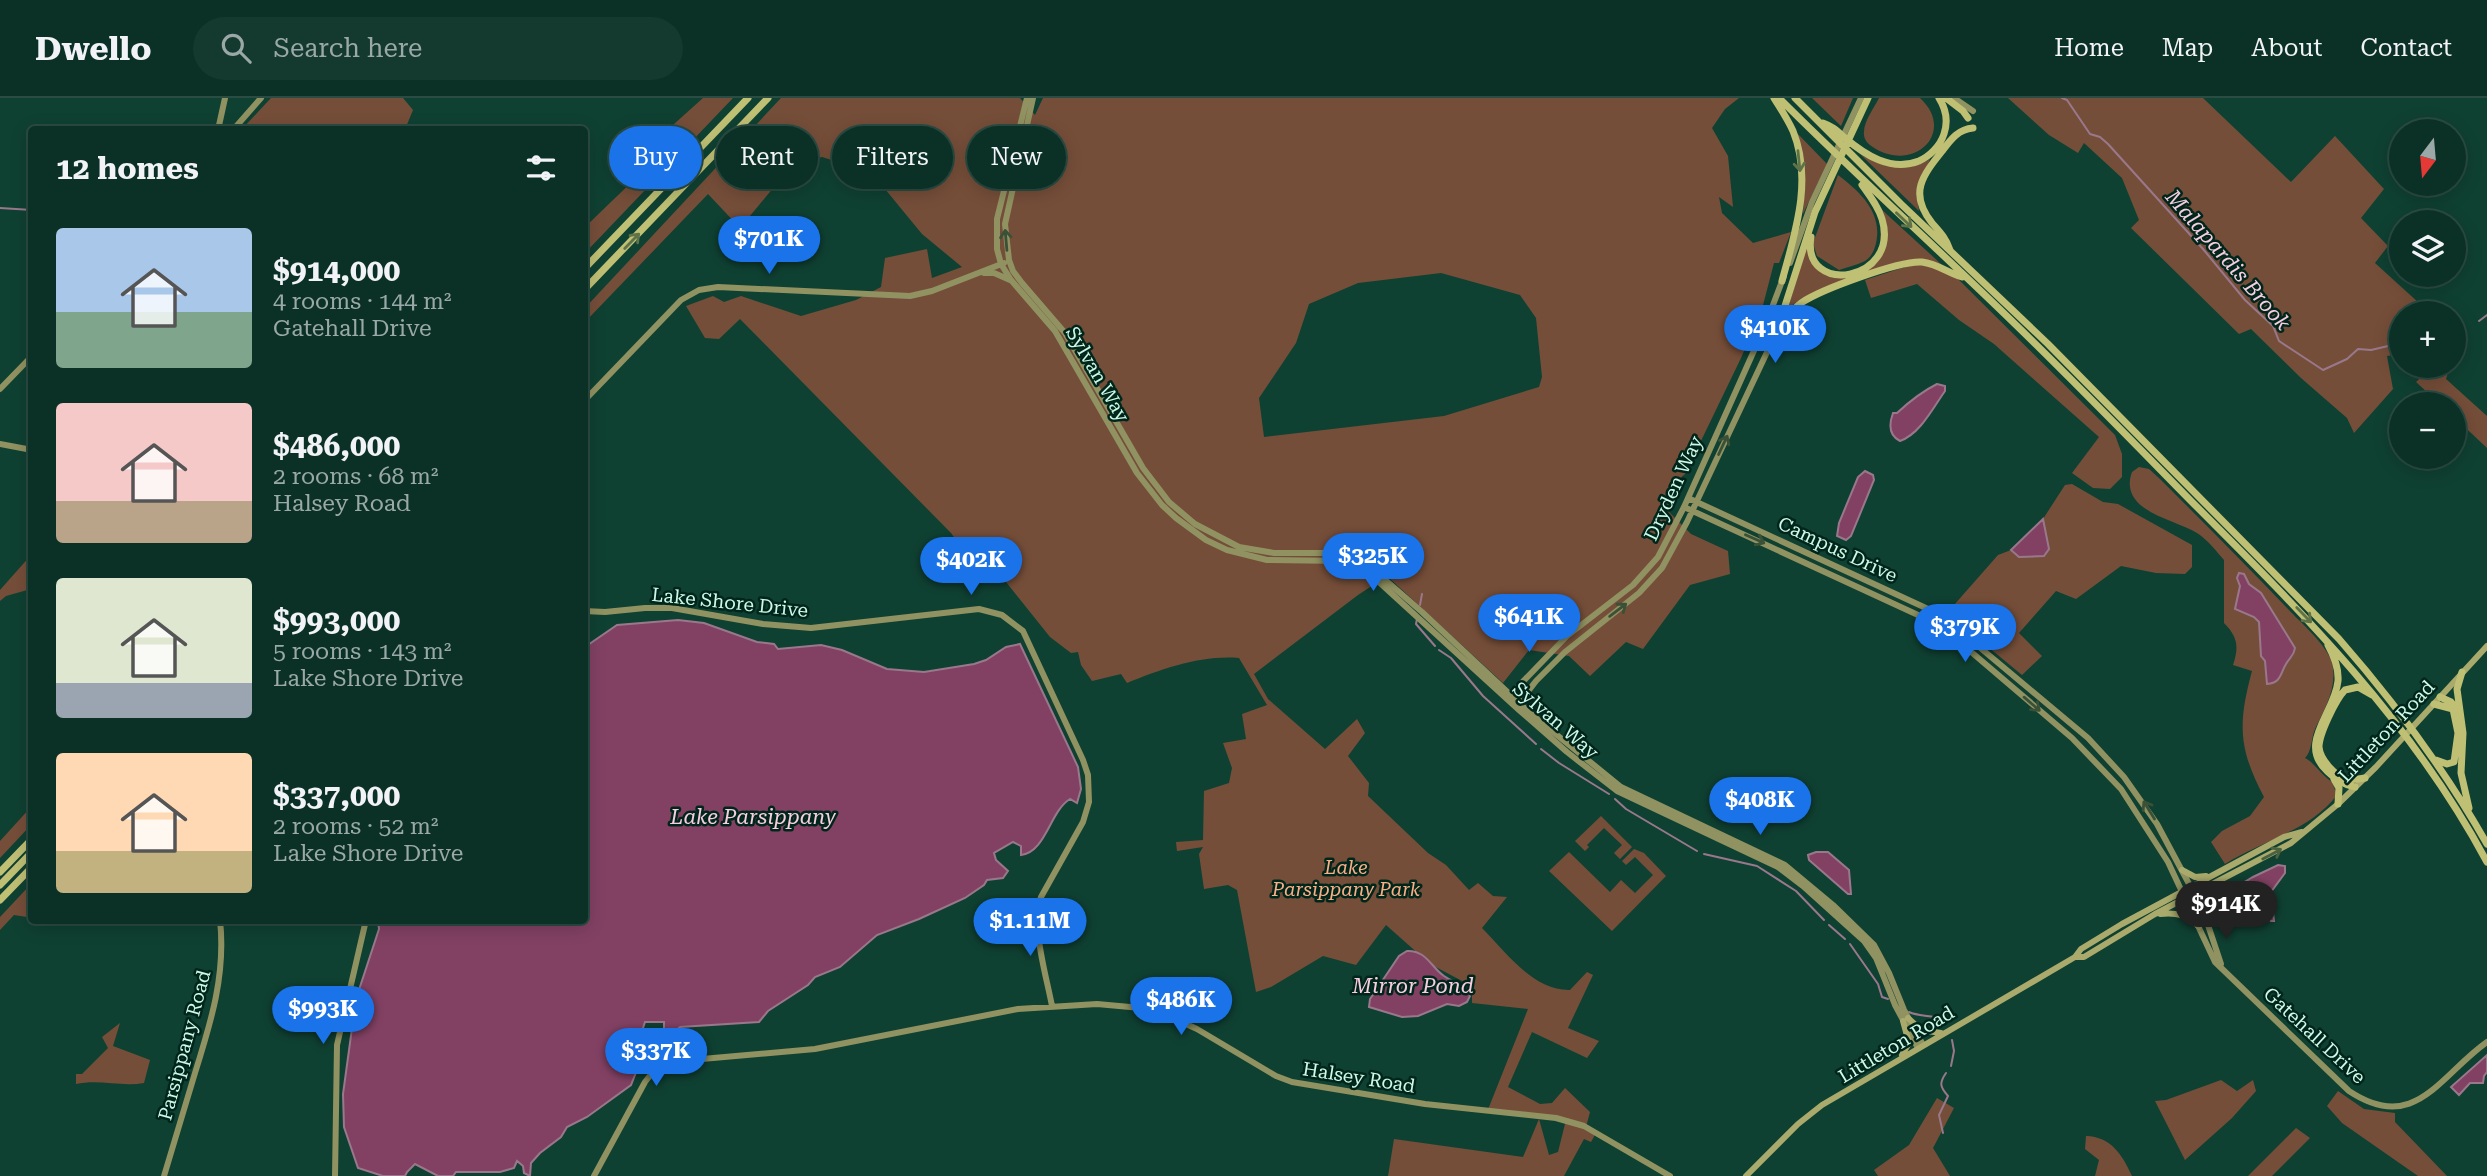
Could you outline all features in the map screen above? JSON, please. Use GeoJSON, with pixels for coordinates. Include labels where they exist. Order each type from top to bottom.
{"type":"FeatureCollection","features":[{"type":"Feature","properties":{"kind":"highway"},"geometry":{"type":"LineString","coordinates":[[588,265],[748,98]]}},
{"type":"Feature","properties":{"kind":"highway"},"geometry":{"type":"LineString","coordinates":[[588,286],[768,98]]}},
{"type":"Feature","properties":{"kind":"highway"},"geometry":{"type":"LineString","coordinates":[[1777,98],[1968,279],[2320,632],[2435,760],[2487,844]]}},
{"type":"Feature","properties":{"kind":"highway"},"geometry":{"type":"LineString","coordinates":[[1777,98],[1794,133],[1800,168],[1799,220],[1782,281]]}},
{"type":"Feature","properties":{"kind":"highway"},"geometry":{"type":"LineString","coordinates":[[1795,98],[1819,122],[1860,150],[1883,162],[1899,165],[1915,163],[1930,155],[1940,143],[1945,129],[1945,111],[1939,98]]}},
{"type":"Feature","properties":{"kind":"highway"},"geometry":{"type":"LineString","coordinates":[[1777,331],[1821,199],[1868,98]]}},
{"type":"Feature","properties":{"kind":"highway"},"geometry":{"type":"LineString","coordinates":[[1945,98],[1968,118]]}},
{"type":"Feature","properties":{"kind":"highway"},"geometry":{"type":"LineString","coordinates":[[1830,128],[1856,158],[2039,336],[2310,608],[2380,686],[2487,862]]}},
{"type":"Feature","properties":{"kind":"highway"},"geometry":{"type":"LineString","coordinates":[[1950,251],[1946,238],[1923,209],[1920,186],[1927,169],[1950,140],[1960,131],[1973,128]]}},
{"type":"Feature","properties":{"kind":"highway"},"geometry":{"type":"LineString","coordinates":[[1821,199],[1809,245],[1813,259],[1823,270],[1834,275],[1861,271],[1876,258],[1882,248],[1884,232],[1875,204],[1852,171]]}},
{"type":"Feature","properties":{"kind":"highway"},"geometry":{"type":"LineString","coordinates":[[1777,331],[1802,302],[1902,264],[1934,264],[1968,279]]}},
{"type":"Feature","properties":{"kind":"highway"},"geometry":{"type":"LineString","coordinates":[[2320,632],[2335,661],[2338,679],[2336,691],[2316,735],[2315,748],[2319,763],[2334,778],[2356,787]]}},
{"type":"Feature","properties":{"kind":"highway"},"geometry":{"type":"LineString","coordinates":[[2462,672],[2457,689],[2463,733],[2461,781],[2470,816]]}},
{"type":"Feature","properties":{"kind":"highway"},"geometry":{"type":"LineString","coordinates":[[2365,778],[2349,780],[2340,776],[2323,759],[2319,743],[2340,696],[2347,688],[2361,688],[2379,700]]}},
{"type":"Feature","properties":{"kind":"highway"},"geometry":{"type":"LineString","coordinates":[[2440,697],[2451,702],[2461,715]]}},
{"type":"Feature","properties":{"kind":"highway"},"geometry":{"type":"LineString","coordinates":[[2434,704],[2453,709],[2458,733],[2455,761],[2447,764],[2435,760]]}},
{"type":"Feature","properties":{"kind":"highway"},"geometry":{"type":"LineString","coordinates":[[2334,778],[2339,788],[2338,804]]}},
{"type":"Feature","properties":{"kind":"highway"},"geometry":{"type":"LineString","coordinates":[[0,872],[28,843]]}},
{"type":"Feature","properties":{"kind":"highway"},"geometry":{"type":"LineString","coordinates":[[0,885],[28,856]]}},
{"type":"Feature","properties":{"kind":"highway"},"geometry":{"type":"LineString","coordinates":[[0,900],[28,871]]}},
{"type":"Feature","properties":{"kind":"main road","name":"Littleton Road"},"geometry":{"type":"LineString","coordinates":[[2075,957],[2084,957],[2155,914],[2291,844],[2365,778],[2487,646]]}},
{"type":"Feature","properties":{"kind":"main road","name":"Littleton Road"},"geometry":{"type":"LineString","coordinates":[[1745,1176],[1806,1117],[1899,1059],[2075,957],[2081,950],[2122,924],[2284,837],[2302,832]]}},
{"type":"Feature","properties":{"kind":"main road"},"geometry":{"type":"LineString","coordinates":[[2182,870],[2195,877],[2215,874]]}},
{"type":"Feature","properties":{"kind":"main road"},"geometry":{"type":"LineString","coordinates":[[2155,914],[2180,914],[2190,918],[2199,927]]}},
{"type":"Feature","properties":{"kind":"main road"},"geometry":{"type":"LineString","coordinates":[[1906,1020],[1922,1030],[1943,1033]]}},
{"type":"Feature","properties":{"kind":"main road"},"geometry":{"type":"LineString","coordinates":[[1899,1059],[1909,1042],[1906,1020]]}},
{"type":"Feature","properties":{"kind":"street"},"geometry":{"type":"LineString","coordinates":[[219,126],[225,98]]}},
{"type":"Feature","properties":{"kind":"street"},"geometry":{"type":"LineString","coordinates":[[236,126],[261,98]]}},
{"type":"Feature","properties":{"kind":"street","name":"Sylvan Way"},"geometry":{"type":"LineString","coordinates":[[1022,126],[1027,98]]}},
{"type":"Feature","properties":{"kind":"street","name":"Sylvan Way"},"geometry":{"type":"LineString","coordinates":[[1024,126],[1033,98]]}},
{"type":"Feature","properties":{"kind":"street","name":"Dryden Way"},"geometry":{"type":"LineString","coordinates":[[1509,696],[1567,636],[1642,576],[1664,547],[1765,327],[1812,202],[1861,98]]}},
{"type":"Feature","properties":{"kind":"street"},"geometry":{"type":"LineString","coordinates":[[1954,98],[1973,111]]}},
{"type":"Feature","properties":{"kind":"street","name":"Sylvan Way"},"geometry":{"type":"LineString","coordinates":[[1005,189],[997,219],[997,249],[1001,264],[1055,331],[1137,473],[1162,505],[1206,540],[1227,550],[1267,559],[1344,561],[1385,582]]}},
{"type":"Feature","properties":{"kind":"street","name":"Sylvan Way"},"geometry":{"type":"LineString","coordinates":[[1011,189],[1005,224],[1009,261],[1022,283],[1065,333],[1155,486],[1185,516],[1203,529],[1239,547],[1275,553],[1337,553],[1362,562],[1550,734],[1621,787],[1785,865],[1833,905],[1874,945],[1889,972],[1906,1020],[1920,1047]]}},
{"type":"Feature","properties":{"kind":"street"},"geometry":{"type":"LineString","coordinates":[[588,397],[674,307],[699,290],[718,287],[911,296],[932,291],[1009,261]]}},
{"type":"Feature","properties":{"kind":"street"},"geometry":{"type":"LineString","coordinates":[[975,274],[1003,275],[1014,283]]}},
{"type":"Feature","properties":{"kind":"street","name":"Dryden Way"},"geometry":{"type":"LineString","coordinates":[[1518,704],[1565,652],[1629,602],[1652,580],[1671,554],[1777,331]]}},
{"type":"Feature","properties":{"kind":"street"},"geometry":{"type":"LineString","coordinates":[[0,389],[28,360]]}},
{"type":"Feature","properties":{"kind":"street"},"geometry":{"type":"LineString","coordinates":[[0,444],[28,449]]}},
{"type":"Feature","properties":{"kind":"street","name":"Campus Drive"},"geometry":{"type":"LineString","coordinates":[[1688,498],[1911,600],[1952,623],[2106,756],[2149,810],[2190,887]]}},
{"type":"Feature","properties":{"kind":"street","name":"Campus Drive"},"geometry":{"type":"LineString","coordinates":[[1684,507],[1931,621],[1956,639],[2072,738],[2106,771],[2141,817],[2183,891]]}},
{"type":"Feature","properties":{"kind":"street","name":"Lake Shore Drive"},"geometry":{"type":"LineString","coordinates":[[588,611],[672,608],[763,624],[811,628],[979,610],[996,612],[1007,617],[1021,629],[1029,641],[1083,760],[1090,784],[1089,802],[1083,822],[1042,894],[1038,908],[1039,933],[1052,1006]]}},
{"type":"Feature","properties":{"kind":"street","name":"Gatehall Drive"},"geometry":{"type":"LineString","coordinates":[[2190,887],[2206,918],[2216,955],[2231,977]]}},
{"type":"Feature","properties":{"kind":"street","name":"Gatehall Drive"},"geometry":{"type":"LineString","coordinates":[[2183,891],[2211,956],[2340,1084],[2362,1100],[2379,1105],[2403,1105],[2425,1097],[2487,1042]]}},
{"type":"Feature","properties":{"kind":"street","name":"Parsippany Road"},"geometry":{"type":"LineString","coordinates":[[164,1176],[219,986],[222,959],[219,924]]}},
{"type":"Feature","properties":{"kind":"street"},"geometry":{"type":"LineString","coordinates":[[335,1176],[337,1045],[365,924]]}},
{"type":"Feature","properties":{"kind":"street","name":"Halsey Road"},"geometry":{"type":"LineString","coordinates":[[594,1176],[645,1082],[656,1068],[674,1061],[831,1046],[1018,1009],[1112,1004],[1161,1014],[1197,1029],[1279,1077],[1307,1086],[1566,1120],[1584,1126],[1670,1176]]}},
{"type":"Feature","properties":{"kind":"green space"},"geometry":{"type":"Polygon","coordinates":[[[271,98],[403,98],[413,110],[406,126],[245,126],[271,98]]]}},
{"type":"Feature","properties":{"kind":"green space"},"geometry":{"type":"Polygon","coordinates":[[[703,98],[733,98],[702,130],[702,126],[672,126],[703,98]]]}},
{"type":"Feature","properties":{"kind":"green space","name":"Lake Parsippany Park"},"geometry":{"type":"Polygon","coordinates":[[[781,98],[1020,98],[1035,115],[1043,98],[1739,98],[1725,109],[1712,128],[1728,156],[1733,207],[1719,197],[1722,213],[1753,243],[1791,232],[1779,263],[1774,263],[1762,309],[1741,358],[1685,474],[1667,489],[1669,512],[1691,534],[1728,551],[1730,574],[1690,585],[1643,649],[1626,642],[1590,676],[1569,656],[1529,650],[1503,683],[1387,576],[1254,674],[1268,699],[1325,749],[1357,719],[1365,733],[1348,756],[1369,783],[1368,796],[1428,853],[1446,865],[1469,890],[1478,883],[1493,896],[1507,897],[1482,928],[1521,968],[1544,984],[1557,989],[1570,990],[1587,972],[1593,975],[1568,1028],[1599,1041],[1587,1058],[1532,1032],[1508,1087],[1540,1104],[1552,1103],[1565,1088],[1590,1112],[1586,1127],[1596,1133],[1591,1142],[1584,1139],[1564,1176],[1388,1176],[1394,1139],[1523,1157],[1539,1119],[1549,1155],[1558,1152],[1566,1120],[1487,1112],[1528,1009],[1472,1003],[1472,996],[1464,982],[1430,964],[1386,925],[1356,965],[1323,956],[1271,987],[1256,992],[1237,890],[1228,885],[1204,889],[1199,854],[1203,847],[1177,851],[1176,842],[1203,840],[1204,791],[1229,783],[1232,768],[1223,743],[1246,739],[1242,714],[1267,705],[1239,658],[1196,661],[1127,683],[1121,674],[1092,681],[1081,665],[1078,652],[1071,653],[1050,637],[990,562],[943,561],[938,555],[956,540],[951,533],[740,319],[719,339],[705,338],[686,306],[713,296],[724,302],[741,296],[801,316],[856,300],[881,287],[885,258],[927,249],[932,278],[962,267],[922,234],[885,189],[953,189],[953,126],[832,126],[832,160],[818,158],[818,126],[755,126],[781,98]],[[1441,273],[1358,283],[1309,304],[1296,343],[1259,398],[1264,437],[1444,416],[1539,387],[1542,377],[1536,318],[1520,295],[1441,273]]]}},
{"type":"Feature","properties":{"kind":"green space"},"geometry":{"type":"Polygon","coordinates":[[[1812,98],[1853,98],[1841,126],[1812,98]]]}},
{"type":"Feature","properties":{"kind":"green space"},"geometry":{"type":"Polygon","coordinates":[[[1879,98],[1920,98],[1930,111],[1934,123],[1932,135],[1917,152],[1891,155],[1876,149],[1864,137],[1867,119],[1879,98]]]}},
{"type":"Feature","properties":{"kind":"green space"},"geometry":{"type":"Polygon","coordinates":[[[2008,98],[2203,98],[2291,182],[2335,136],[2384,189],[2361,218],[2388,246],[2375,263],[2389,276],[2389,287],[2401,287],[2417,301],[2389,301],[2387,356],[2393,389],[2354,433],[2347,418],[2251,329],[2239,334],[2131,228],[2139,220],[2122,178],[2084,143],[2078,153],[2049,135],[2008,98]]]}},
{"type":"Feature","properties":{"kind":"green space"},"geometry":{"type":"Polygon","coordinates":[[[1797,133],[1827,164],[1803,214],[1805,177],[1797,133]]]}},
{"type":"Feature","properties":{"kind":"green space"},"geometry":{"type":"Polygon","coordinates":[[[1861,155],[1896,167],[1921,164],[1930,159],[1917,194],[1919,211],[1861,155]]]}},
{"type":"Feature","properties":{"kind":"green space"},"geometry":{"type":"Polygon","coordinates":[[[716,168],[716,189],[772,189],[740,228],[708,194],[588,319],[588,305],[696,189],[702,189],[702,183],[716,168]]]}},
{"type":"Feature","properties":{"kind":"green space"},"geometry":{"type":"Polygon","coordinates":[[[1838,175],[1866,202],[1877,227],[1876,244],[1870,256],[1865,261],[1839,270],[1817,256],[1813,243],[1838,175]]]}},
{"type":"Feature","properties":{"kind":"green space"},"geometry":{"type":"Polygon","coordinates":[[[624,189],[646,189],[588,250],[588,224],[624,189]]]}},
{"type":"Feature","properties":{"kind":"green space"},"geometry":{"type":"Polygon","coordinates":[[[1881,209],[1941,264],[1915,259],[1802,299],[1788,308],[1806,248],[1817,264],[1831,275],[1839,277],[1853,275],[1880,257],[1881,209]]]}},
{"type":"Feature","properties":{"kind":"green space"},"geometry":{"type":"Polygon","coordinates":[[[1911,265],[1927,265],[1957,278],[2115,435],[2122,454],[2122,477],[2110,489],[2093,488],[2072,473],[2099,437],[1994,344],[1959,320],[1917,284],[1871,298],[1865,280],[1911,265]]]}},
{"type":"Feature","properties":{"kind":"green space"},"geometry":{"type":"Polygon","coordinates":[[[2420,378],[2446,378],[2460,392],[2427,392],[2416,382],[2420,378]]]}},
{"type":"Feature","properties":{"kind":"green space"},"geometry":{"type":"Polygon","coordinates":[[[2466,397],[2487,416],[2487,448],[2466,428],[2466,397]]]}},
{"type":"Feature","properties":{"kind":"green space"},"geometry":{"type":"Polygon","coordinates":[[[2139,467],[2149,469],[2160,479],[2313,634],[2332,663],[2332,689],[2305,758],[2332,782],[2337,795],[2313,818],[2299,827],[2225,864],[2211,842],[2222,831],[2250,816],[2264,797],[2249,764],[2243,735],[2244,706],[2252,671],[2233,665],[2236,642],[2224,623],[2224,560],[2197,533],[2140,505],[2133,496],[2130,485],[2132,472],[2139,467]]]}},
{"type":"Feature","properties":{"kind":"green space"},"geometry":{"type":"Polygon","coordinates":[[[2072,484],[2103,502],[2118,504],[2192,545],[2192,567],[2185,574],[2156,573],[2121,566],[2076,599],[2056,591],[2019,633],[2042,656],[2022,675],[1947,613],[1998,555],[2011,550],[2019,557],[2049,549],[2043,519],[2065,485],[2072,484]]]}},
{"type":"Feature","properties":{"kind":"green space"},"geometry":{"type":"Polygon","coordinates":[[[28,558],[28,590],[6,596],[0,601],[0,590],[28,558]]]}},
{"type":"Feature","properties":{"kind":"green space"},"geometry":{"type":"Polygon","coordinates":[[[28,810],[28,828],[0,858],[0,841],[28,810]]]}},
{"type":"Feature","properties":{"kind":"green space"},"geometry":{"type":"Polygon","coordinates":[[[1601,816],[1632,847],[1620,859],[1614,853],[1622,845],[1604,828],[1587,845],[1589,847],[1585,851],[1575,841],[1601,816]]]}},
{"type":"Feature","properties":{"kind":"green space"},"geometry":{"type":"Polygon","coordinates":[[[1634,849],[1644,853],[1666,876],[1612,931],[1549,871],[1569,852],[1610,892],[1621,880],[1635,893],[1653,875],[1635,857],[1626,865],[1622,861],[1634,849]]]}},
{"type":"Feature","properties":{"kind":"green space"},"geometry":{"type":"Polygon","coordinates":[[[28,887],[27,917],[14,915],[0,930],[0,917],[28,887]]]}},
{"type":"Feature","properties":{"kind":"green space"},"geometry":{"type":"Polygon","coordinates":[[[120,1023],[113,1046],[150,1060],[144,1083],[76,1084],[76,1074],[82,1074],[108,1048],[102,1037],[120,1023]]]}},
{"type":"Feature","properties":{"kind":"green space"},"geometry":{"type":"Polygon","coordinates":[[[2221,1080],[2237,1091],[2253,1080],[2256,1091],[2232,1118],[2185,1160],[2155,1101],[2166,1100],[2221,1080]]]}},
{"type":"Feature","properties":{"kind":"green space"},"geometry":{"type":"Polygon","coordinates":[[[2338,1091],[2364,1109],[2395,1113],[2395,1122],[2447,1176],[2418,1176],[2342,1123],[2327,1106],[2338,1091]]]}},
{"type":"Feature","properties":{"kind":"green space"},"geometry":{"type":"Polygon","coordinates":[[[1937,1098],[1954,1108],[1933,1148],[1950,1176],[1878,1176],[1874,1170],[1909,1145],[1937,1098]]]}},
{"type":"Feature","properties":{"kind":"green space"},"geometry":{"type":"Polygon","coordinates":[[[2296,1128],[2310,1138],[2272,1176],[2248,1176],[2296,1128]]]}},
{"type":"Feature","properties":{"kind":"green space"},"geometry":{"type":"Polygon","coordinates":[[[2086,1136],[2095,1137],[2115,1148],[2132,1176],[2095,1176],[2099,1160],[2085,1149],[2086,1136]]]}},
{"type":"Feature","properties":{"kind":"water"},"geometry":{"type":"Polygon","coordinates":[[[1937,384],[1945,386],[1945,391],[1926,420],[1907,438],[1900,441],[1896,439],[1890,429],[1893,413],[1897,413],[1937,384]]]}},
{"type":"Feature","properties":{"kind":"water"},"geometry":{"type":"Polygon","coordinates":[[[1865,471],[1873,475],[1874,480],[1851,536],[1846,540],[1837,536],[1839,523],[1858,477],[1865,471]]]}},
{"type":"Feature","properties":{"kind":"water"},"geometry":{"type":"Polygon","coordinates":[[[2043,519],[2049,549],[2044,556],[2019,557],[2011,550],[2043,519]]]}},
{"type":"Feature","properties":{"kind":"water"},"geometry":{"type":"Polygon","coordinates":[[[2239,573],[2244,574],[2249,584],[2261,593],[2295,648],[2280,677],[2272,683],[2267,684],[2265,661],[2261,656],[2259,622],[2235,609],[2240,586],[2237,578],[2239,573]]]}},
{"type":"Feature","properties":{"kind":"water","name":"Lake Parsippany"},"geometry":{"type":"Polygon","coordinates":[[[678,620],[704,623],[757,642],[774,644],[778,649],[821,645],[842,650],[887,669],[924,672],[974,664],[1006,647],[1020,644],[1078,767],[1081,789],[1077,803],[1070,799],[1063,805],[1042,839],[1029,852],[1021,855],[1021,846],[1013,842],[994,853],[996,860],[1008,871],[1003,878],[987,880],[965,898],[877,935],[840,967],[815,977],[808,985],[768,1011],[759,1022],[680,1027],[668,1038],[664,1035],[664,1022],[645,1022],[641,1034],[650,1044],[650,1049],[631,1085],[587,1117],[567,1127],[561,1137],[531,1163],[530,1176],[524,1173],[523,1166],[517,1161],[514,1168],[500,1172],[456,1172],[453,1176],[438,1176],[415,1164],[405,1176],[383,1176],[358,1168],[344,1127],[343,1094],[356,999],[378,924],[588,924],[588,645],[617,625],[678,620]]]}},
{"type":"Feature","properties":{"kind":"water"},"geometry":{"type":"Polygon","coordinates":[[[1828,852],[1849,870],[1851,894],[1809,860],[1808,855],[1828,852]]]}},
{"type":"Feature","properties":{"kind":"water"},"geometry":{"type":"Polygon","coordinates":[[[2278,865],[2285,866],[2285,873],[2271,892],[2274,921],[2242,902],[2223,907],[2217,905],[2215,900],[2278,865]]]}},
{"type":"Feature","properties":{"kind":"water","name":"Mirror Pond"},"geometry":{"type":"Polygon","coordinates":[[[1407,951],[1424,956],[1439,972],[1465,989],[1470,996],[1467,1002],[1459,1006],[1447,1004],[1418,1016],[1402,1017],[1369,1007],[1370,999],[1399,956],[1407,951]]]}},
{"type":"Feature","properties":{"kind":"water"},"geometry":{"type":"Polygon","coordinates":[[[2487,1055],[2487,1072],[2483,1083],[2470,1083],[2459,1095],[2451,1087],[2487,1055]]]}},
{"type":"Feature","properties":{"kind":"waterway","name":"Malapardis Brook"},"geometry":{"type":"LineString","coordinates":[[2062,98],[2067,100],[2090,134],[2100,137],[2108,144],[2245,300],[2273,326],[2279,341],[2323,370],[2347,359],[2358,349],[2371,350],[2389,346]]}},
{"type":"Feature","properties":{"kind":"waterway"},"geometry":{"type":"LineString","coordinates":[[0,208],[28,210]]}},
{"type":"Feature","properties":{"kind":"waterway","name":"Malapardis Brook"},"geometry":{"type":"LineString","coordinates":[[2479,321],[2487,315]]}},
{"type":"Feature","properties":{"kind":"waterway"},"geometry":{"type":"LineString","coordinates":[[1420,605],[1422,594]]}},
{"type":"Feature","properties":{"kind":"waterway"},"geometry":{"type":"LineString","coordinates":[[1417,619],[1416,624],[1435,646]]}},
{"type":"Feature","properties":{"kind":"waterway"},"geometry":{"type":"LineString","coordinates":[[1439,650],[1451,658],[1483,696],[1536,744]]}},
{"type":"Feature","properties":{"kind":"waterway"},"geometry":{"type":"LineString","coordinates":[[1541,749],[1609,794]]}},
{"type":"Feature","properties":{"kind":"waterway"},"geometry":{"type":"LineString","coordinates":[[1615,799],[1626,809],[1697,851]]}},
{"type":"Feature","properties":{"kind":"waterway"},"geometry":{"type":"LineString","coordinates":[[1704,854],[1757,866],[1796,891],[1824,920]]}},
{"type":"Feature","properties":{"kind":"waterway"},"geometry":{"type":"LineString","coordinates":[[1829,925],[1845,939]]}},
{"type":"Feature","properties":{"kind":"waterway"},"geometry":{"type":"LineString","coordinates":[[1850,944],[1878,984],[1882,997],[1888,999]]}},
{"type":"Feature","properties":{"kind":"waterway"},"geometry":{"type":"LineString","coordinates":[[1909,1012],[1937,1018],[1946,1023]]}},
{"type":"Feature","properties":{"kind":"waterway"},"geometry":{"type":"LineString","coordinates":[[1951,1066],[1954,1051],[1952,1040]]}},
{"type":"Feature","properties":{"kind":"waterway"},"geometry":{"type":"LineString","coordinates":[[1943,1133],[1939,1115],[1948,1096],[1941,1085],[1946,1073]]}}]}
